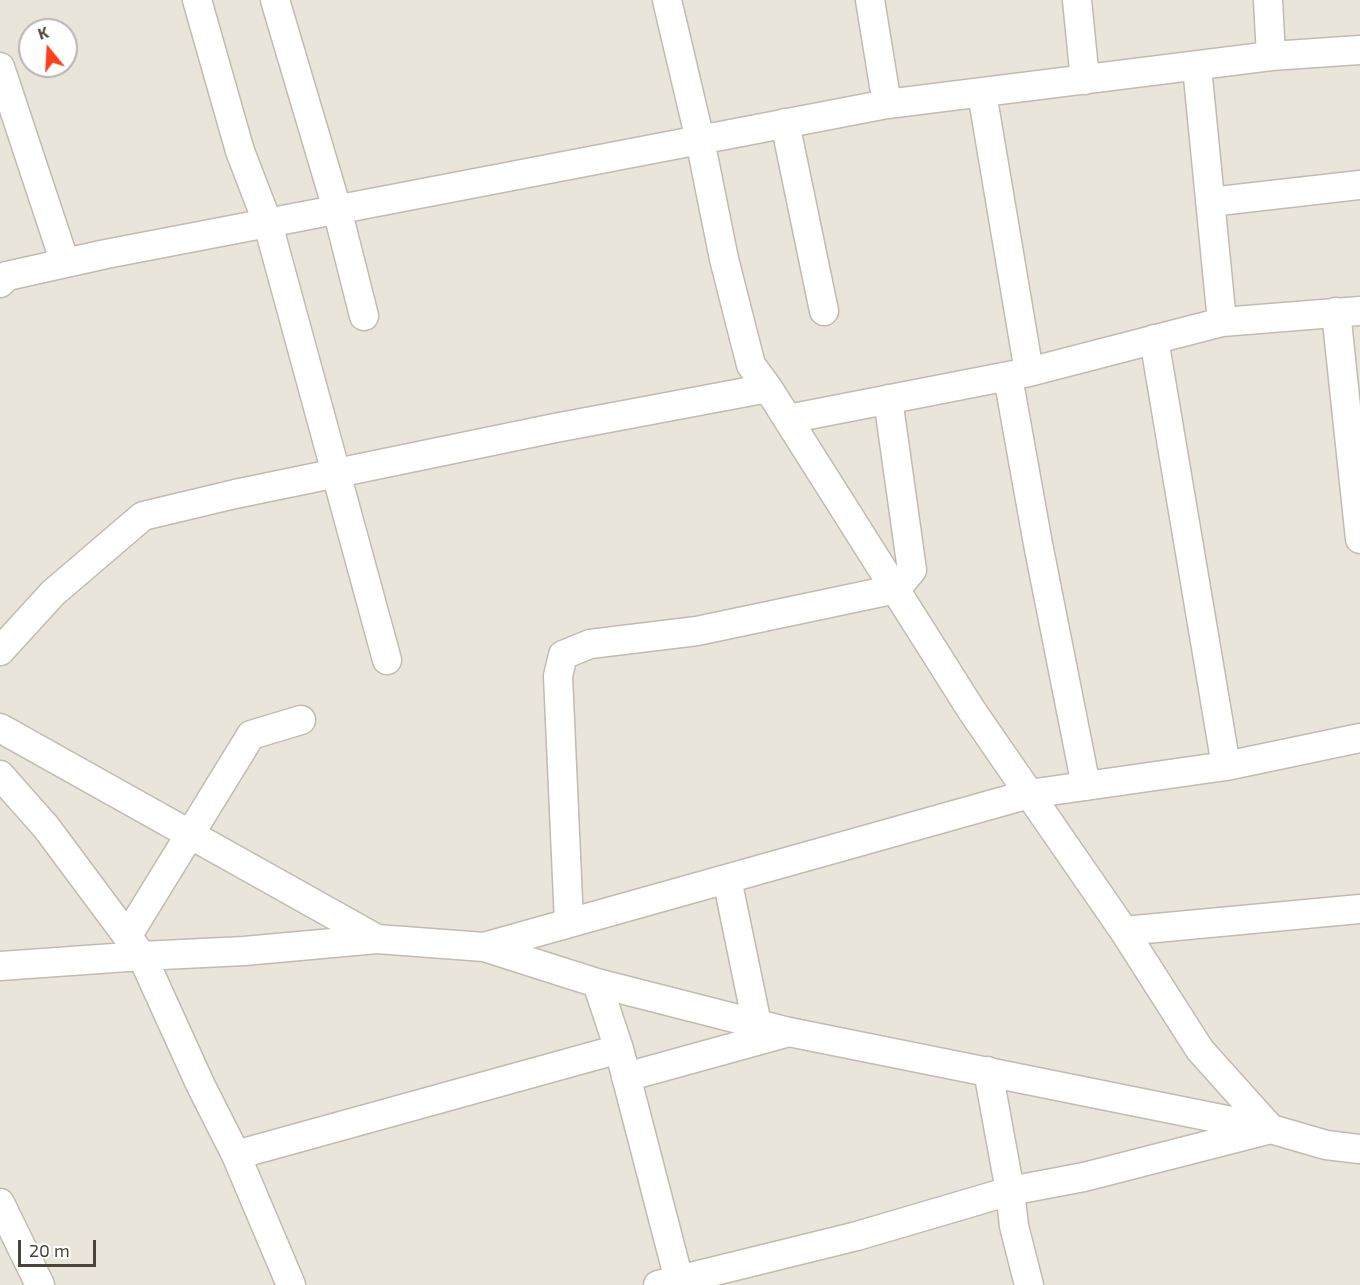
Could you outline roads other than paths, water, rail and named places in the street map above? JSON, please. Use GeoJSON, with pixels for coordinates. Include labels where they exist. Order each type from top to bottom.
{"type":"FeatureCollection","features":[{"type":"Feature","properties":{"kind":"street"},"geometry":{"type":"LineString","coordinates":[[197,0],[240,152],[268,224],[387,660]]}},
{"type":"Feature","properties":{"kind":"street"},"geometry":{"type":"LineString","coordinates":[[275,0],[337,209],[364,316]]}},
{"type":"Feature","properties":{"kind":"street"},"geometry":{"type":"LineString","coordinates":[[667,0],[700,140],[724,260],[751,365],[788,419],[972,711],[1124,931],[1200,1050],[1271,1130]]}},
{"type":"Feature","properties":{"kind":"street"},"geometry":{"type":"LineString","coordinates":[[870,0],[887,104]]}},
{"type":"Feature","properties":{"kind":"street"},"geometry":{"type":"LineString","coordinates":[[1077,0],[1084,80]]}},
{"type":"Feature","properties":{"kind":"street"},"geometry":{"type":"LineString","coordinates":[[1268,0],[1271,56]]}},
{"type":"Feature","properties":{"kind":"street"},"geometry":{"type":"LineString","coordinates":[[0,283],[7,276],[65,263],[887,104],[1271,56],[1360,50]]}},
{"type":"Feature","properties":{"kind":"street"},"geometry":{"type":"LineString","coordinates":[[0,67],[65,263]]}},
{"type":"Feature","properties":{"kind":"street"},"geometry":{"type":"LineString","coordinates":[[1197,67],[1222,322]]}},
{"type":"Feature","properties":{"kind":"street"},"geometry":{"type":"LineString","coordinates":[[982,93],[1019,374],[1038,544],[1086,786]]}},
{"type":"Feature","properties":{"kind":"street"},"geometry":{"type":"LineString","coordinates":[[784,123],[824,311]]}},
{"type":"Feature","properties":{"kind":"street"},"geometry":{"type":"LineString","coordinates":[[1210,202],[1360,184]]}},
{"type":"Feature","properties":{"kind":"street"},"geometry":{"type":"LineString","coordinates":[[788,419],[1019,374],[1222,322],[1348,311],[1360,539]]}},
{"type":"Feature","properties":{"kind":"street"},"geometry":{"type":"LineString","coordinates":[[1154,339],[1226,766]]}},
{"type":"Feature","properties":{"kind":"street"},"geometry":{"type":"LineString","coordinates":[[0,651],[52,593],[143,516],[235,494],[555,428],[768,388]]}},
{"type":"Feature","properties":{"kind":"street"},"geometry":{"type":"LineString","coordinates":[[570,923],[558,676],[563,655],[590,644],[697,631],[896,589],[912,570],[888,399]]}},
{"type":"Feature","properties":{"kind":"street"},"geometry":{"type":"LineString","coordinates":[[135,945],[191,834],[251,735],[301,720]]}},
{"type":"Feature","properties":{"kind":"street"},"geometry":{"type":"LineString","coordinates":[[0,728],[377,939]]}},
{"type":"Feature","properties":{"kind":"street"},"geometry":{"type":"LineString","coordinates":[[484,947],[1029,794],[1226,766],[1360,738]]}},
{"type":"Feature","properties":{"kind":"street"},"geometry":{"type":"LineString","coordinates":[[0,775],[46,827],[135,945],[236,1155],[291,1285]]}},
{"type":"Feature","properties":{"kind":"street"},"geometry":{"type":"LineString","coordinates":[[727,879],[757,1024]]}},
{"type":"Feature","properties":{"kind":"street"},"geometry":{"type":"LineString","coordinates":[[1124,931],[1360,909]]}},
{"type":"Feature","properties":{"kind":"street"},"geometry":{"type":"LineString","coordinates":[[0,966],[135,945],[244,951],[377,939],[484,947],[597,983],[789,1032],[1271,1130],[1326,1145],[1360,1149]]}},
{"type":"Feature","properties":{"kind":"street"},"geometry":{"type":"LineString","coordinates":[[597,983],[626,1077],[668,1282],[736,1276],[857,1236],[1010,1191],[1084,1177],[1271,1130]]}},
{"type":"Feature","properties":{"kind":"street"},"geometry":{"type":"LineString","coordinates":[[626,1077],[789,1032]]}},
{"type":"Feature","properties":{"kind":"street"},"geometry":{"type":"LineString","coordinates":[[236,1155],[619,1049]]}},
{"type":"Feature","properties":{"kind":"street"},"geometry":{"type":"LineString","coordinates":[[988,1071],[1010,1191],[1014,1226],[1029,1285]]}},
{"type":"Feature","properties":{"kind":"street"},"geometry":{"type":"LineString","coordinates":[[2,1212],[40,1285]]}}]}
